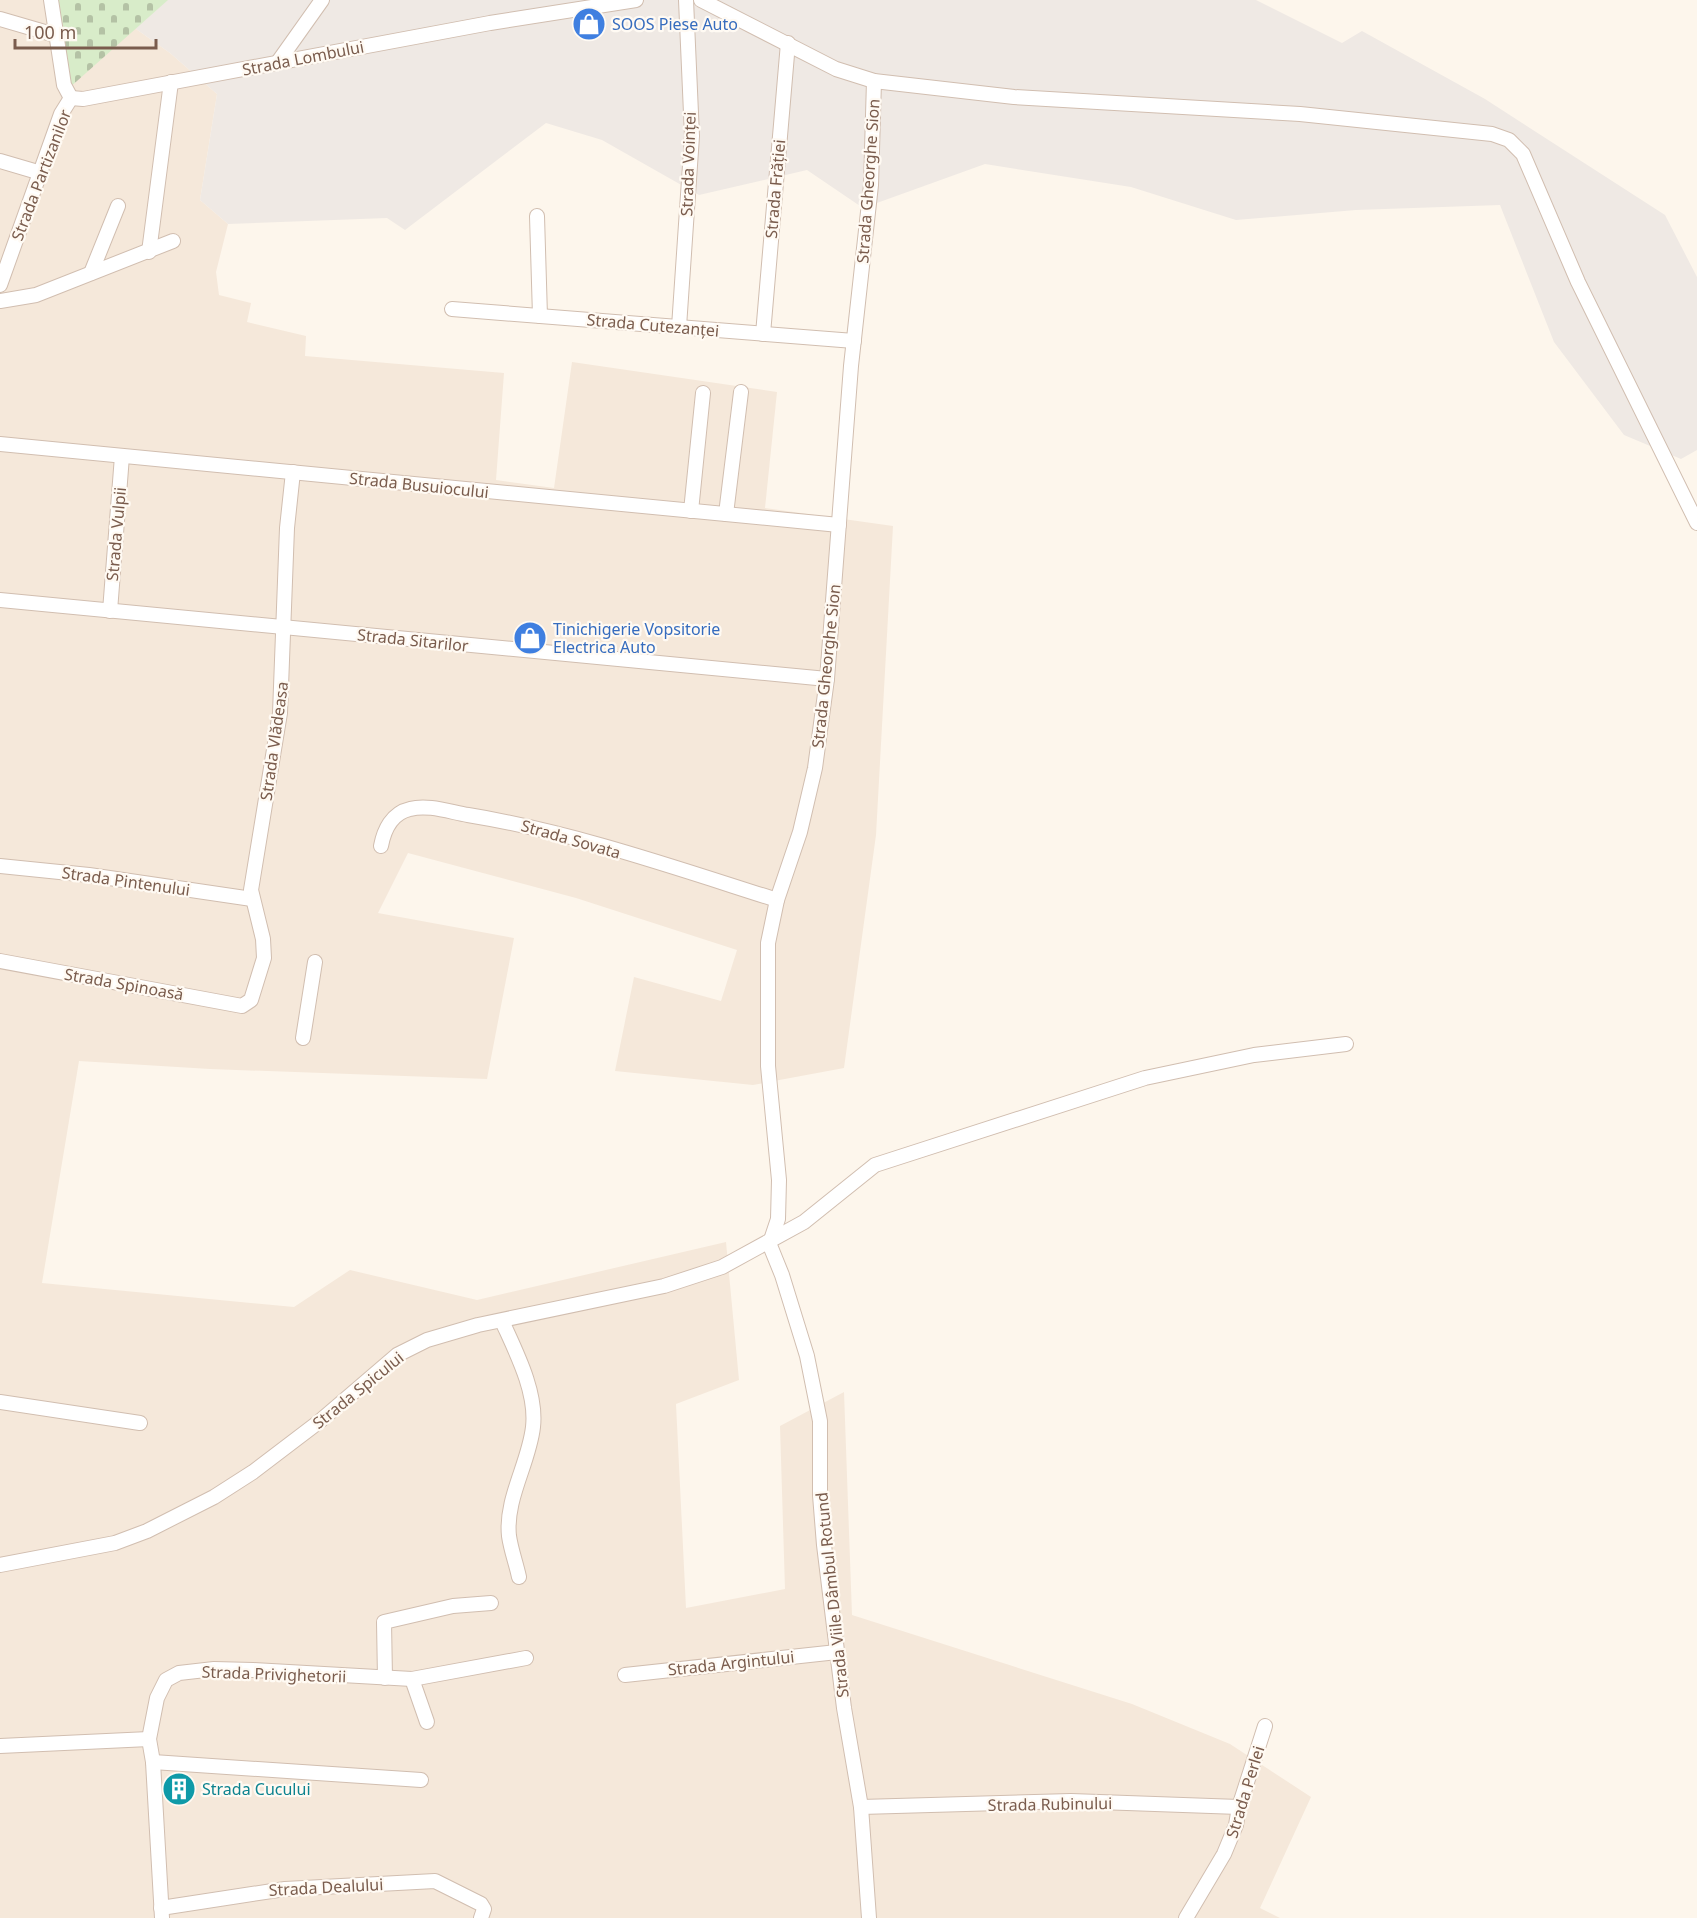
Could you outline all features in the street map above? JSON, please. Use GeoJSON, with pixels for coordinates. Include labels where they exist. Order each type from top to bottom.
{"type":"FeatureCollection","features":[{"type":"Feature","properties":{"kind":"street"},"geometry":{"type":"LineString","coordinates":[[51,0],[64,85],[71,98]]}},
{"type":"Feature","properties":{"kind":"street"},"geometry":{"type":"LineString","coordinates":[[278,62],[322,0]]}},
{"type":"Feature","properties":{"kind":"street","name":"Strada Lombului"},"geometry":{"type":"LineString","coordinates":[[71,98],[83,99],[490,22],[636,0]]}},
{"type":"Feature","properties":{"kind":"street","name":"Strada Voinței"},"geometry":{"type":"LineString","coordinates":[[679,327],[692,136],[686,0]]}},
{"type":"Feature","properties":{"kind":"street"},"geometry":{"type":"LineString","coordinates":[[701,0],[850,75],[874,81],[1014,96],[1300,114],[1492,134],[1509,140],[1523,154],[1578,282],[1697,523]]}},
{"type":"Feature","properties":{"kind":"street"},"geometry":{"type":"LineString","coordinates":[[0,20],[55,35]]}},
{"type":"Feature","properties":{"kind":"street","name":"Strada Frăției"},"geometry":{"type":"LineString","coordinates":[[762,334],[788,43]]}},
{"type":"Feature","properties":{"kind":"street","name":"Strada Gheorghe Sion"},"geometry":{"type":"LineString","coordinates":[[769,1243],[778,1219],[779,1180],[768,1066],[768,943],[777,900],[800,832],[815,768],[826,679],[854,341],[871,185],[874,81]]}},
{"type":"Feature","properties":{"kind":"street"},"geometry":{"type":"LineString","coordinates":[[149,252],[171,82]]}},
{"type":"Feature","properties":{"kind":"street","name":"Strada Partizanilor"},"geometry":{"type":"LineString","coordinates":[[0,285],[61,114],[71,98]]}},
{"type":"Feature","properties":{"kind":"street"},"geometry":{"type":"LineString","coordinates":[[0,161],[41,173]]}},
{"type":"Feature","properties":{"kind":"street"},"geometry":{"type":"LineString","coordinates":[[91,273],[118,206]]}},
{"type":"Feature","properties":{"kind":"street"},"geometry":{"type":"LineString","coordinates":[[537,216],[540,316]]}},
{"type":"Feature","properties":{"kind":"street"},"geometry":{"type":"LineString","coordinates":[[0,301],[23,299],[173,241]]}},
{"type":"Feature","properties":{"kind":"street","name":"Strada Cutezanței"},"geometry":{"type":"LineString","coordinates":[[452,309],[854,341]]}},
{"type":"Feature","properties":{"kind":"street"},"geometry":{"type":"LineString","coordinates":[[726,514],[741,392]]}},
{"type":"Feature","properties":{"kind":"street"},"geometry":{"type":"LineString","coordinates":[[691,511],[703,393]]}},
{"type":"Feature","properties":{"kind":"street","name":"Strada Busuiocului"},"geometry":{"type":"LineString","coordinates":[[0,444],[839,525]]}},
{"type":"Feature","properties":{"kind":"street","name":"Strada Vulpii"},"geometry":{"type":"LineString","coordinates":[[110,611],[122,456]]}},
{"type":"Feature","properties":{"kind":"street","name":"Strada Vlădeasa"},"geometry":{"type":"LineString","coordinates":[[248,1004],[262,969],[264,949],[252,899],[252,874],[280,713],[286,528],[293,472]]}},
{"type":"Feature","properties":{"kind":"street","name":"Strada Sitarilor"},"geometry":{"type":"LineString","coordinates":[[0,600],[826,679]]}},
{"type":"Feature","properties":{"kind":"street","name":"Strada Sovata"},"geometry":{"type":"LineString","coordinates":[[381,846],[388,825],[397,815],[407,809],[431,808],[559,833],[777,900]]}},
{"type":"Feature","properties":{"kind":"street","name":"Strada Pintenului"},"geometry":{"type":"LineString","coordinates":[[0,866],[90,875],[252,899]]}},
{"type":"Feature","properties":{"kind":"street","name":"Strada Spinoasă"},"geometry":{"type":"LineString","coordinates":[[0,961],[242,1006],[248,1004]]}},
{"type":"Feature","properties":{"kind":"street"},"geometry":{"type":"LineString","coordinates":[[303,1038],[315,962]]}},
{"type":"Feature","properties":{"kind":"street","name":"Strada Spicului"},"geometry":{"type":"LineString","coordinates":[[0,1565],[115,1543],[177,1517],[243,1478],[292,1443],[397,1355],[427,1340],[699,1276],[748,1256],[815,1214],[865,1171],[885,1161],[1145,1078],[1254,1055],[1346,1044]]}},
{"type":"Feature","properties":{"kind":"street","name":"Strada Viile Dâmbul Rotund"},"geometry":{"type":"LineString","coordinates":[[769,1243],[782,1275],[816,1390],[821,1432],[820,1495],[843,1708],[861,1807],[868,1918]]}},
{"type":"Feature","properties":{"kind":"street"},"geometry":{"type":"LineString","coordinates":[[502,1321],[518,1358],[533,1414],[532,1434],[509,1535],[519,1577]]}},
{"type":"Feature","properties":{"kind":"street"},"geometry":{"type":"LineString","coordinates":[[0,1402],[140,1423]]}},
{"type":"Feature","properties":{"kind":"street"},"geometry":{"type":"LineString","coordinates":[[385,1678],[384,1622],[453,1606],[491,1603]]}},
{"type":"Feature","properties":{"kind":"street","name":"Strada Argintului"},"geometry":{"type":"LineString","coordinates":[[625,1675],[837,1652]]}},
{"type":"Feature","properties":{"kind":"street","name":"Strada Privighetorii"},"geometry":{"type":"LineString","coordinates":[[149,1739],[157,1698],[166,1680],[179,1673],[214,1669],[412,1679],[526,1658]]}},
{"type":"Feature","properties":{"kind":"street"},"geometry":{"type":"LineString","coordinates":[[412,1679],[428,1722]]}},
{"type":"Feature","properties":{"kind":"street","name":"Strada Perlei"},"geometry":{"type":"LineString","coordinates":[[1186,1918],[1224,1854],[1236,1825],[1239,1808],[1265,1726]]}},
{"type":"Feature","properties":{"kind":"street"},"geometry":{"type":"LineString","coordinates":[[0,1746],[149,1739],[153,1762],[161,1913]]}},
{"type":"Feature","properties":{"kind":"street"},"geometry":{"type":"LineString","coordinates":[[153,1762],[421,1780]]}},
{"type":"Feature","properties":{"kind":"street","name":"Strada Rubinului"},"geometry":{"type":"LineString","coordinates":[[861,1807],[1071,1801],[1239,1808]]}},
{"type":"Feature","properties":{"kind":"street","name":"Strada Dealului"},"geometry":{"type":"LineString","coordinates":[[161,1913],[285,1889],[435,1881],[481,1904],[483,1913]]}},
{"type":"Feature","properties":{"kind":"shaded area"},"geometry":{"type":"Polygon","coordinates":[[[0,0],[95,0],[170,53],[217,94],[200,200],[228,224],[216,272],[219,295],[251,303],[247,322],[306,336],[305,356],[504,373],[496,480],[554,488],[572,362],[777,392],[765,508],[893,526],[876,835],[844,1068],[753,1085],[615,1071],[634,977],[721,1001],[737,950],[576,898],[408,853],[378,913],[514,938],[487,1079],[210,1069],[79,1061],[42,1283],[294,1307],[350,1270],[477,1300],[726,1242],[739,1380],[676,1404],[686,1608],[785,1589],[780,1426],[844,1392],[852,1615],[1132,1704],[1230,1744],[1311,1797],[1260,1908],[1280,1918],[0,1918],[0,0]]]}},
{"type":"Feature","properties":{"kind":"shaded area"},"geometry":{"type":"Polygon","coordinates":[[[95,0],[1256,0],[1342,43],[1362,31],[1485,99],[1665,215],[1697,277],[1697,450],[1681,459],[1624,435],[1554,342],[1500,205],[1356,210],[1236,220],[1131,187],[985,164],[863,208],[807,170],[699,195],[602,140],[546,123],[405,230],[387,218],[228,224],[200,200],[217,94],[170,53],[95,0]]]}},
{"type":"Feature","properties":{"kind":"green space"},"geometry":{"type":"Polygon","coordinates":[[[58,0],[168,0],[68,89],[58,0]]]}},
{"type":"Feature","properties":{"kind":"place","name":"SOOS Piese Auto"},"geometry":{"type":"Point","coordinates":[589,24]}},
{"type":"Feature","properties":{"kind":"place","name":"Tinichigerie Vopsitorie Electrica Auto"},"geometry":{"type":"Point","coordinates":[530,638]}},
{"type":"Feature","properties":{"kind":"place","name":"Strada Cucului"},"geometry":{"type":"Point","coordinates":[179,1789]}}]}
